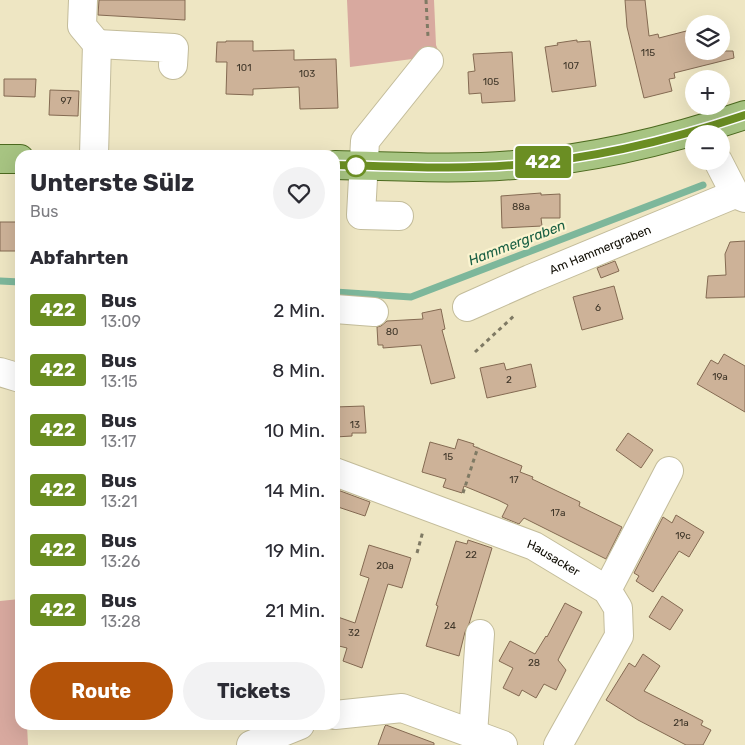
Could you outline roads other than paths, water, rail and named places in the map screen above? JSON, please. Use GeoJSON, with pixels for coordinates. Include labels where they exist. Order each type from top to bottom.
{"type":"FeatureCollection","features":[{"type":"Feature","properties":{"kind":"main road"},"geometry":{"type":"LineString","coordinates":[[720,125],[745,114]]}},
{"type":"Feature","properties":{"kind":"main road"},"geometry":{"type":"LineString","coordinates":[[340,165],[438,167],[515,165],[617,151],[685,135]]}},
{"type":"Feature","properties":{"kind":"main road"},"geometry":{"type":"LineString","coordinates":[[0,159],[15,159]]}},
{"type":"Feature","properties":{"kind":"street"},"geometry":{"type":"LineString","coordinates":[[83,0],[82,26],[98,44],[94,150]]}},
{"type":"Feature","properties":{"kind":"street"},"geometry":{"type":"LineString","coordinates":[[98,44],[174,48],[173,65]]}},
{"type":"Feature","properties":{"kind":"street"},"geometry":{"type":"LineString","coordinates":[[399,216],[361,215],[365,141],[429,60]]}},
{"type":"Feature","properties":{"kind":"street","name":"Am Hammergraben"},"geometry":{"type":"LineString","coordinates":[[467,308],[530,279],[740,196],[724,170]]}},
{"type":"Feature","properties":{"kind":"street"},"geometry":{"type":"LineString","coordinates":[[340,309],[374,312]]}},
{"type":"Feature","properties":{"kind":"street"},"geometry":{"type":"LineString","coordinates":[[0,372],[15,376]]}},
{"type":"Feature","properties":{"kind":"street"},"geometry":{"type":"LineString","coordinates":[[558,745],[619,636],[618,608],[607,590],[669,471]]}},
{"type":"Feature","properties":{"kind":"street","name":"Hausacker"},"geometry":{"type":"LineString","coordinates":[[340,474],[534,546],[607,590]]}},
{"type":"Feature","properties":{"kind":"street"},"geometry":{"type":"LineString","coordinates":[[473,734],[480,634]]}},
{"type":"Feature","properties":{"kind":"street"},"geometry":{"type":"LineString","coordinates":[[340,714],[402,708],[504,745]]}},
{"type":"Feature","properties":{"kind":"street"},"geometry":{"type":"LineString","coordinates":[[250,745],[288,730]]}},
{"type":"Feature","properties":{"kind":"waterway","name":"Hammergraben"},"geometry":{"type":"LineString","coordinates":[[340,292],[411,297],[703,185]]}},
{"type":"Feature","properties":{"kind":"waterway","name":"Hammergraben"},"geometry":{"type":"LineString","coordinates":[[0,281],[15,282]]}}]}
